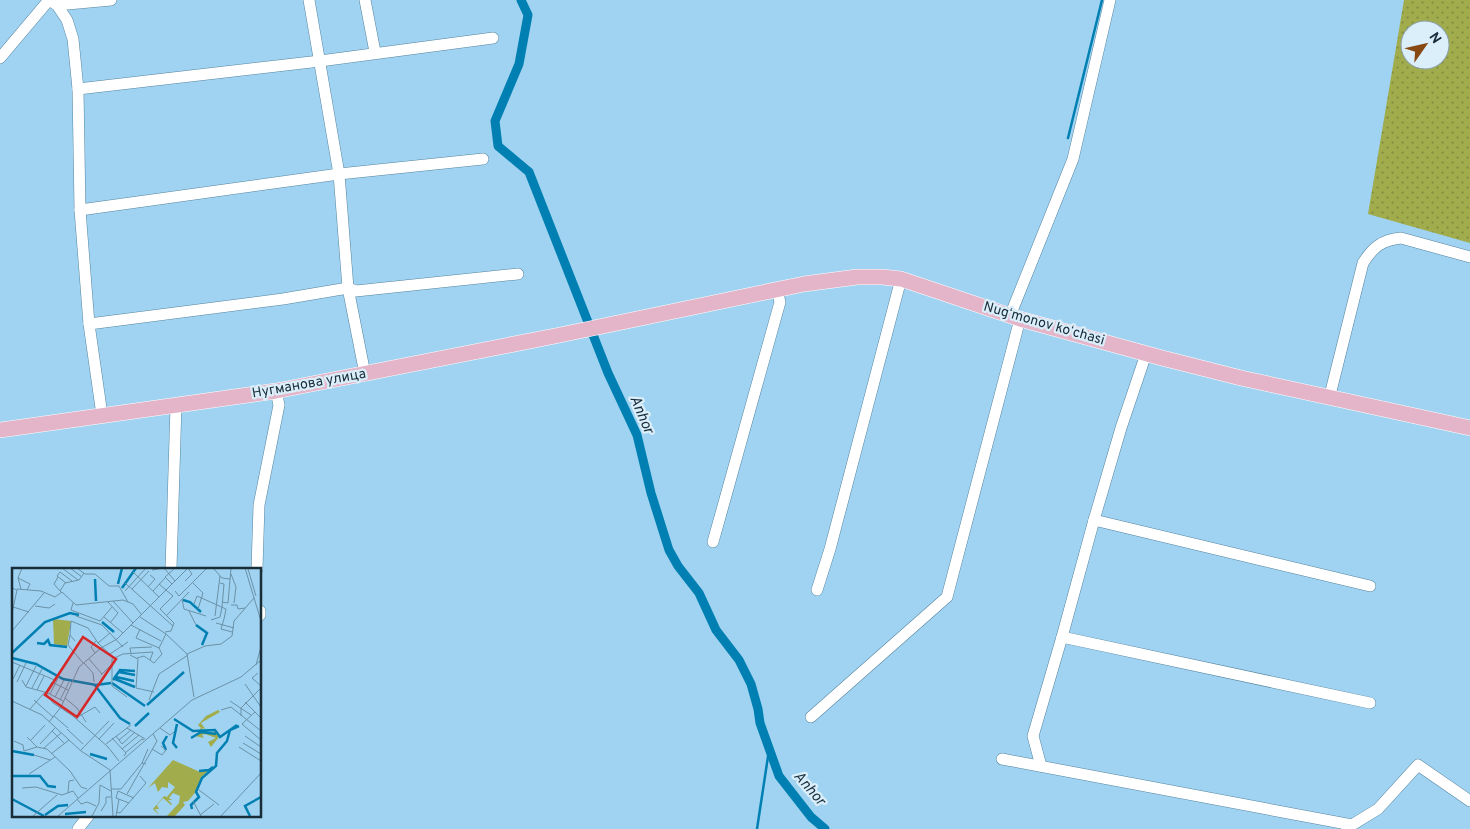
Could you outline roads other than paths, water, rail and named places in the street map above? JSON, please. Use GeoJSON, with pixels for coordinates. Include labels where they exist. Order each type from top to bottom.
{"type":"FeatureCollection","features":[{"type":"Feature","properties":{"kind":"main road","name":"Nugʻmonov koʻchasi"},"geometry":{"type":"LineString","coordinates":[[617,324],[777,290],[844,278],[882,277],[901,279],[1015,318],[1146,354],[1241,378],[1470,428]]}},
{"type":"Feature","properties":{"kind":"main road","name":"Нугманова улица"},"geometry":{"type":"LineString","coordinates":[[0,430],[276,391],[617,324]]}},
{"type":"Feature","properties":{"kind":"street"},"geometry":{"type":"LineString","coordinates":[[0,58],[49,0],[57,5],[67,20],[73,39],[78,88],[80,210],[89,324],[102,415]]}},
{"type":"Feature","properties":{"kind":"street"},"geometry":{"type":"LineString","coordinates":[[57,5],[111,0]]}},
{"type":"Feature","properties":{"kind":"street"},"geometry":{"type":"LineString","coordinates":[[309,0],[339,174],[348,288],[365,374]]}},
{"type":"Feature","properties":{"kind":"street"},"geometry":{"type":"LineString","coordinates":[[365,0],[375,52]]}},
{"type":"Feature","properties":{"kind":"street"},"geometry":{"type":"LineString","coordinates":[[811,717],[947,597],[1015,318],[1073,158],[1110,0]]}},
{"type":"Feature","properties":{"kind":"street"},"geometry":{"type":"LineString","coordinates":[[78,88],[320,61],[375,52],[493,38]]}},
{"type":"Feature","properties":{"kind":"street"},"geometry":{"type":"LineString","coordinates":[[80,210],[339,174],[483,159]]}},
{"type":"Feature","properties":{"kind":"street"},"geometry":{"type":"LineString","coordinates":[[1330,397],[1363,263],[1370,251],[1389,239],[1401,238],[1470,257]]}},
{"type":"Feature","properties":{"kind":"street"},"geometry":{"type":"LineString","coordinates":[[89,324],[283,299],[348,288],[356,291],[518,274]]}},
{"type":"Feature","properties":{"kind":"street"},"geometry":{"type":"LineString","coordinates":[[817,590],[901,279]]}},
{"type":"Feature","properties":{"kind":"street"},"geometry":{"type":"LineString","coordinates":[[713,542],[780,302],[777,290]]}},
{"type":"Feature","properties":{"kind":"street"},"geometry":{"type":"LineString","coordinates":[[1041,766],[1033,736],[1121,428],[1146,354]]}},
{"type":"Feature","properties":{"kind":"street"},"geometry":{"type":"LineString","coordinates":[[258,568],[259,505],[279,405],[276,391]]}},
{"type":"Feature","properties":{"kind":"street"},"geometry":{"type":"LineString","coordinates":[[171,568],[176,405]]}},
{"type":"Feature","properties":{"kind":"street"},"geometry":{"type":"LineString","coordinates":[[1094,520],[1370,586]]}},
{"type":"Feature","properties":{"kind":"street"},"geometry":{"type":"LineString","coordinates":[[1062,637],[1370,703]]}},
{"type":"Feature","properties":{"kind":"street"},"geometry":{"type":"LineString","coordinates":[[1002,759],[1348,827],[1378,809],[1418,766],[1466,797],[1470,784]]}},
{"type":"Feature","properties":{"kind":"street"},"geometry":{"type":"LineString","coordinates":[[78,829],[88,816]]}},
{"type":"Feature","properties":{"kind":"waterway","name":"Anhor"},"geometry":{"type":"LineString","coordinates":[[521,0],[528,15],[519,64],[495,121],[498,146],[529,172],[608,373],[637,435],[651,493],[669,550],[678,566],[699,593],[716,630],[739,660],[751,684],[760,723],[779,776],[811,817],[825,829]]}},
{"type":"Feature","properties":{"kind":"waterway"},"geometry":{"type":"LineString","coordinates":[[1068,138],[1102,0]]}},
{"type":"Feature","properties":{"kind":"waterway"},"geometry":{"type":"LineString","coordinates":[[757,829],[769,750]]}}]}
